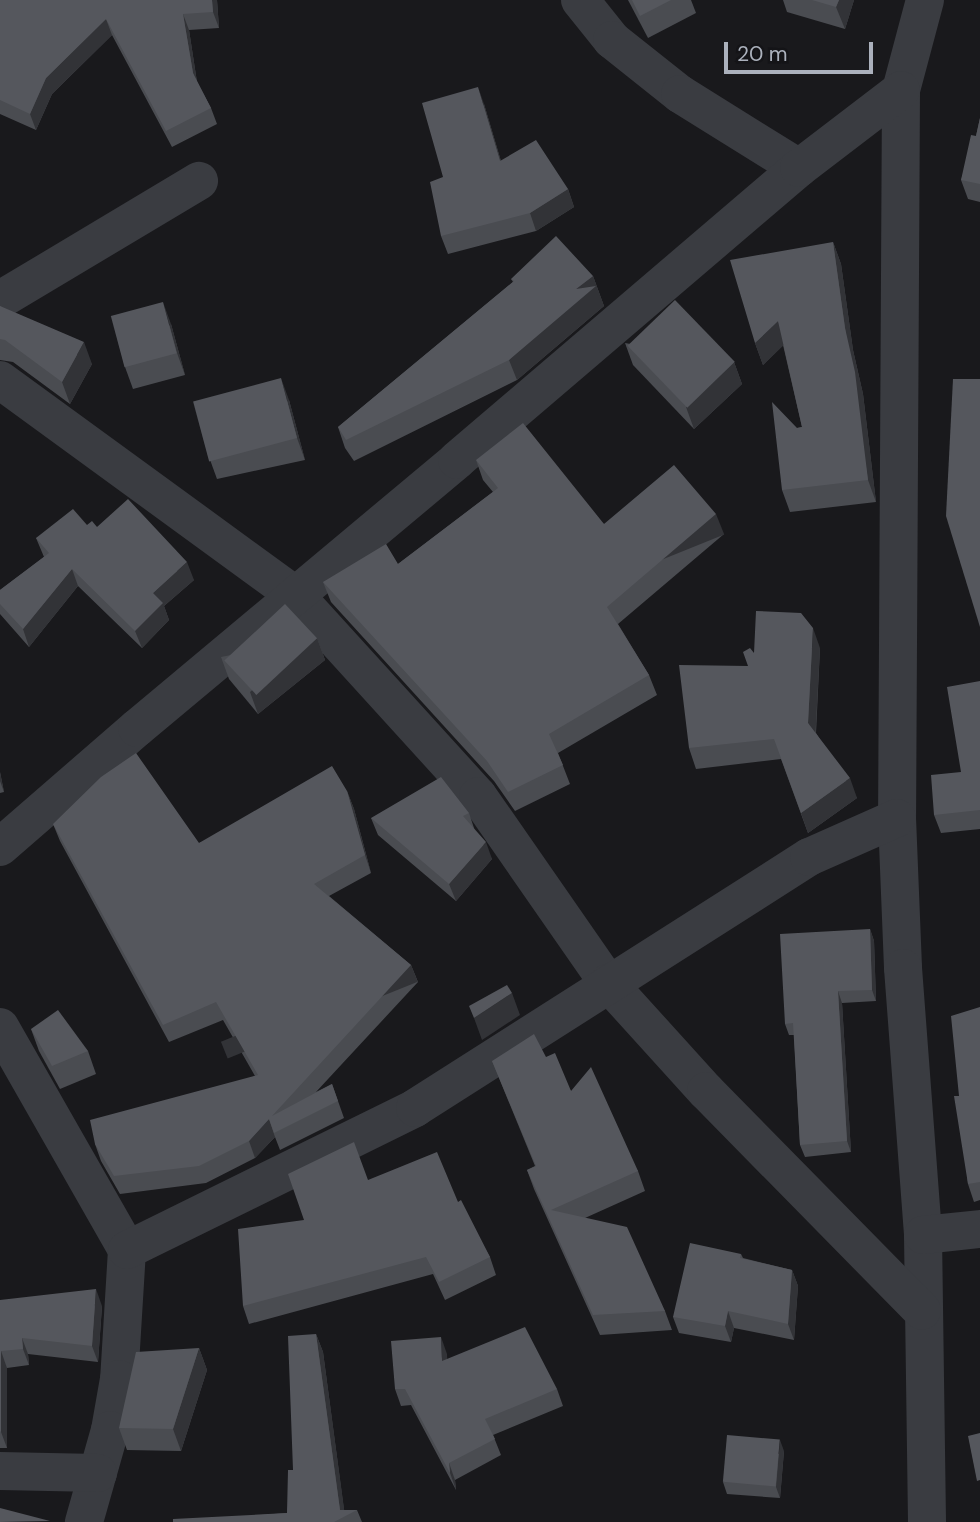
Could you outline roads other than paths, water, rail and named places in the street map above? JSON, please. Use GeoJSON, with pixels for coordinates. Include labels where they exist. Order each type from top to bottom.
{"type":"FeatureCollection","features":[{"type":"Feature","properties":{"kind":"street"},"geometry":{"type":"LineString","coordinates":[[580,0],[612,40],[680,94],[799,168]]}},
{"type":"Feature","properties":{"kind":"street"},"geometry":{"type":"LineString","coordinates":[[925,0],[901,90],[897,818],[903,968],[923,1235],[927,1522]]}},
{"type":"Feature","properties":{"kind":"street"},"geometry":{"type":"LineString","coordinates":[[0,847],[137,727],[296,596],[799,168],[901,90]]}},
{"type":"Feature","properties":{"kind":"street"},"geometry":{"type":"LineString","coordinates":[[0,300],[199,181]]}},
{"type":"Feature","properties":{"kind":"street"},"geometry":{"type":"LineString","coordinates":[[0,380],[296,596],[478,796],[608,983],[706,1091],[922,1311]]}},
{"type":"Feature","properties":{"kind":"street"},"geometry":{"type":"LineString","coordinates":[[127,1250],[415,1108],[809,857],[897,818]]}},
{"type":"Feature","properties":{"kind":"street"},"geometry":{"type":"LineString","coordinates":[[0,1027],[127,1250],[118,1380],[98,1473],[84,1522]]}},
{"type":"Feature","properties":{"kind":"street"},"geometry":{"type":"LineString","coordinates":[[923,1235],[980,1228]]}},
{"type":"Feature","properties":{"kind":"street"},"geometry":{"type":"LineString","coordinates":[[0,1471],[98,1473]]}}]}
